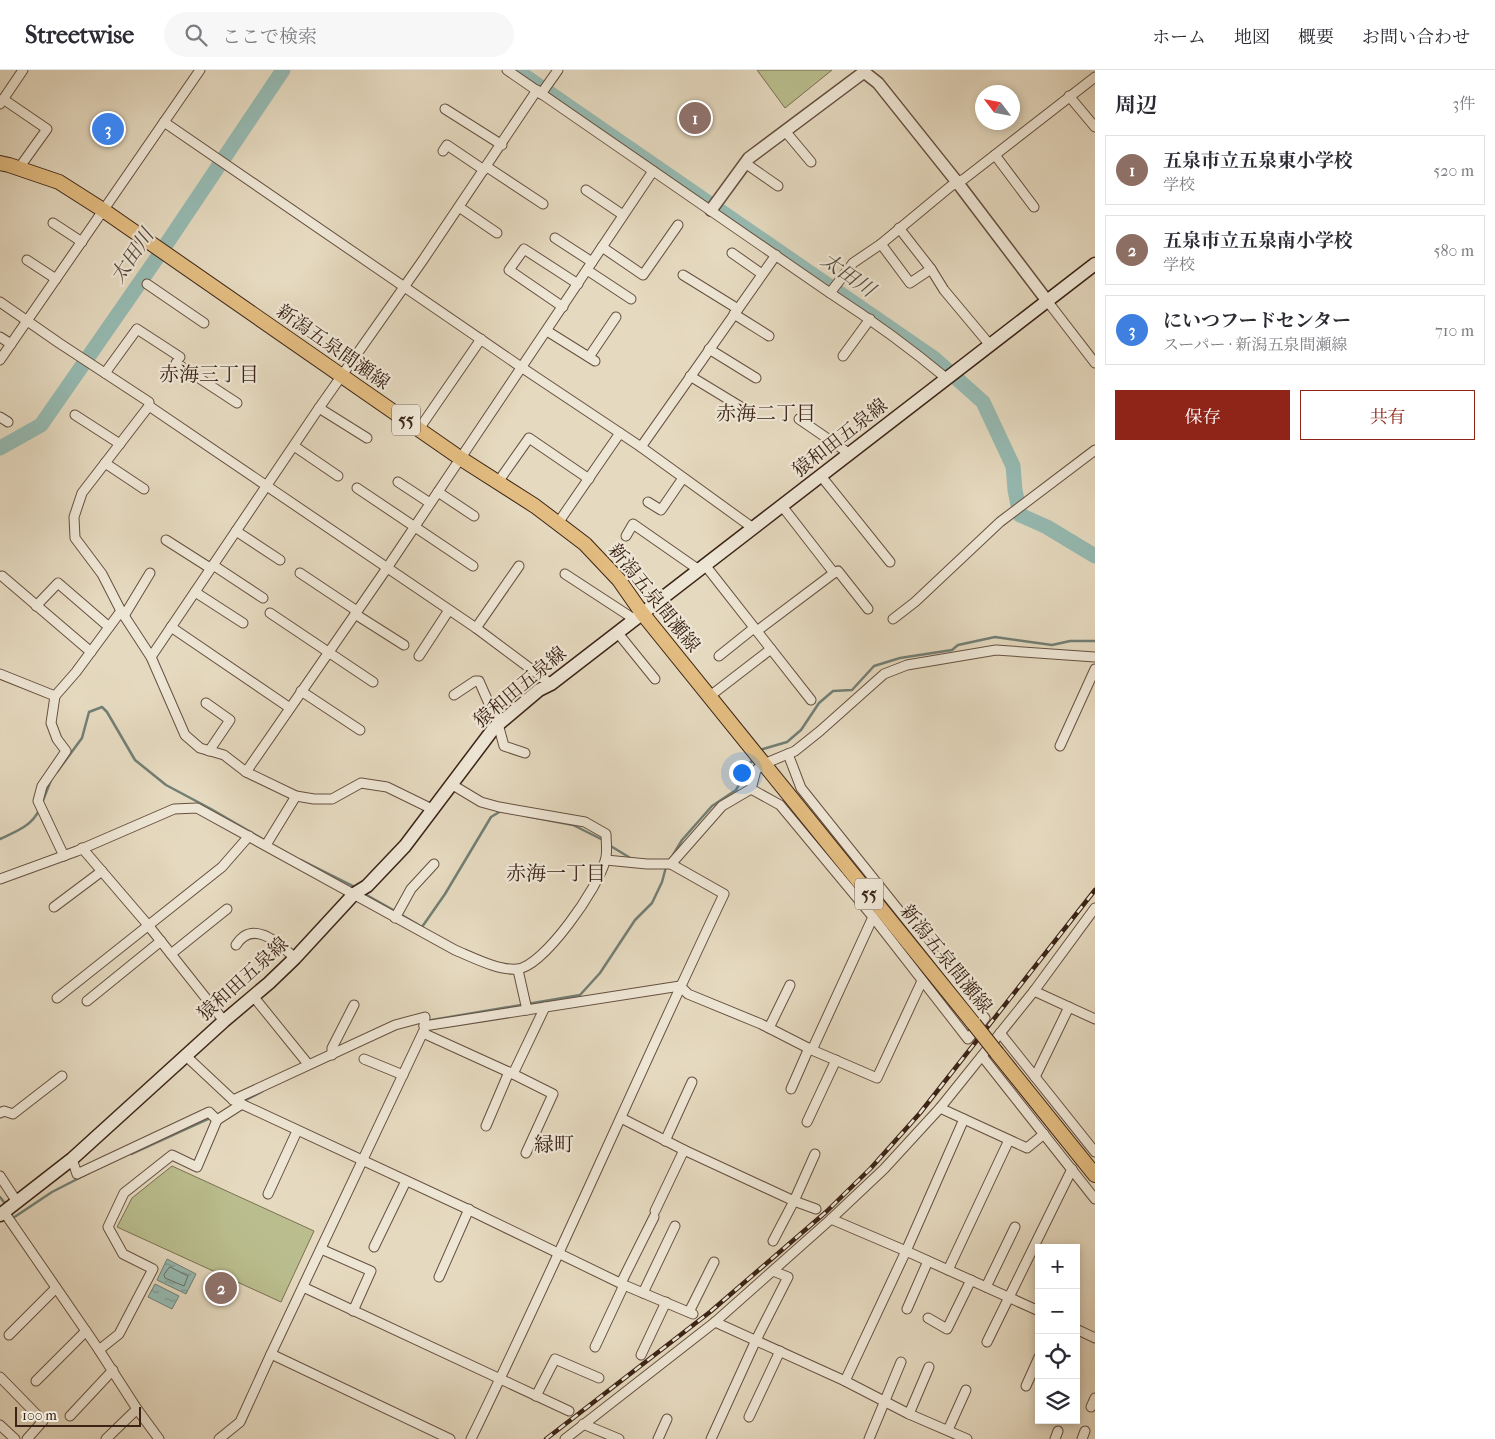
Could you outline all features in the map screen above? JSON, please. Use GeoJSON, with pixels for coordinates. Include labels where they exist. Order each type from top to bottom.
{"type":"FeatureCollection","features":[{"type":"Feature","properties":{"kind":"main road","name":"新潟五泉間瀬線"},"geometry":{"type":"LineString","coordinates":[[0,163],[60,182],[103,210],[460,458],[535,506],[585,544],[619,580],[638,616],[710,696],[753,748],[1095,1175]]}},
{"type":"Feature","properties":{"kind":"main road","name":"猿和田五泉線"},"geometry":{"type":"LineString","coordinates":[[2,1214],[72,1159],[295,958],[354,894],[367,886],[405,846],[476,750],[498,724],[1095,264]]}},
{"type":"Feature","properties":{"kind":"street"},"geometry":{"type":"LineString","coordinates":[[19,168],[47,130],[2,102],[23,70]]}},
{"type":"Feature","properties":{"kind":"street"},"geometry":{"type":"LineString","coordinates":[[0,360],[200,70]]}},
{"type":"Feature","properties":{"kind":"street"},"geometry":{"type":"LineString","coordinates":[[507,70],[542,90],[653,170],[713,207],[830,293],[951,374]]}},
{"type":"Feature","properties":{"kind":"street"},"geometry":{"type":"LineString","coordinates":[[151,657],[319,408],[485,168],[558,70]]}},
{"type":"Feature","properties":{"kind":"street"},"geometry":{"type":"LineString","coordinates":[[713,207],[748,158],[863,71],[878,83],[957,182],[1095,363]]}},
{"type":"Feature","properties":{"kind":"street"},"geometry":{"type":"LineString","coordinates":[[830,293],[853,263],[1095,77]]}},
{"type":"Feature","properties":{"kind":"street"},"geometry":{"type":"LineString","coordinates":[[1070,96],[1095,127]]}},
{"type":"Feature","properties":{"kind":"street"},"geometry":{"type":"LineString","coordinates":[[445,109],[502,144]]}},
{"type":"Feature","properties":{"kind":"street"},"geometry":{"type":"LineString","coordinates":[[164,122],[641,447],[753,528]]}},
{"type":"Feature","properties":{"kind":"street"},"geometry":{"type":"LineString","coordinates":[[785,131],[811,162]]}},
{"type":"Feature","properties":{"kind":"street"},"geometry":{"type":"LineString","coordinates":[[443,152],[447,145],[543,204]]}},
{"type":"Feature","properties":{"kind":"street"},"geometry":{"type":"LineString","coordinates":[[995,155],[1034,207]]}},
{"type":"Feature","properties":{"kind":"street"},"geometry":{"type":"LineString","coordinates":[[745,163],[778,186]]}},
{"type":"Feature","properties":{"kind":"street"},"geometry":{"type":"LineString","coordinates":[[246,772],[387,568],[653,170]]}},
{"type":"Feature","properties":{"kind":"street"},"geometry":{"type":"LineString","coordinates":[[586,190],[623,215]]}},
{"type":"Feature","properties":{"kind":"street"},"geometry":{"type":"LineString","coordinates":[[459,207],[496,233]]}},
{"type":"Feature","properties":{"kind":"street"},"geometry":{"type":"LineString","coordinates":[[53,223],[82,242]]}},
{"type":"Feature","properties":{"kind":"street"},"geometry":{"type":"LineString","coordinates":[[602,247],[644,275],[678,226]]}},
{"type":"Feature","properties":{"kind":"street"},"geometry":{"type":"LineString","coordinates":[[899,228],[931,269],[944,290],[990,346]]}},
{"type":"Feature","properties":{"kind":"street"},"geometry":{"type":"LineString","coordinates":[[555,238],[631,299]]}},
{"type":"Feature","properties":{"kind":"street"},"geometry":{"type":"LineString","coordinates":[[880,244],[910,283],[931,269]]}},
{"type":"Feature","properties":{"kind":"street"},"geometry":{"type":"LineString","coordinates":[[563,307],[509,270],[524,249],[578,284]]}},
{"type":"Feature","properties":{"kind":"street"},"geometry":{"type":"LineString","coordinates":[[732,253],[762,274]]}},
{"type":"Feature","properties":{"kind":"street"},"geometry":{"type":"LineString","coordinates":[[641,447],[776,255]]}},
{"type":"Feature","properties":{"kind":"street"},"geometry":{"type":"LineString","coordinates":[[27,260],[56,279]]}},
{"type":"Feature","properties":{"kind":"street"},"geometry":{"type":"LineString","coordinates":[[683,275],[769,336]]}},
{"type":"Feature","properties":{"kind":"street"},"geometry":{"type":"LineString","coordinates":[[147,284],[204,323]]}},
{"type":"Feature","properties":{"kind":"street"},"geometry":{"type":"LineString","coordinates":[[0,302],[149,402],[149,406],[476,628],[551,684]]}},
{"type":"Feature","properties":{"kind":"street"},"geometry":{"type":"LineString","coordinates":[[547,330],[592,359],[616,317]]}},
{"type":"Feature","properties":{"kind":"street"},"geometry":{"type":"LineString","coordinates":[[843,356],[870,319]]}},
{"type":"Feature","properties":{"kind":"street"},"geometry":{"type":"LineString","coordinates":[[105,373],[137,329],[238,403]]}},
{"type":"Feature","properties":{"kind":"street"},"geometry":{"type":"LineString","coordinates":[[0,336],[11,344]]}},
{"type":"Feature","properties":{"kind":"street"},"geometry":{"type":"LineString","coordinates":[[419,429],[481,339]]}},
{"type":"Feature","properties":{"kind":"street"},"geometry":{"type":"LineString","coordinates":[[710,348],[756,378]]}},
{"type":"Feature","properties":{"kind":"street"},"geometry":{"type":"LineString","coordinates":[[690,376],[746,410]]}},
{"type":"Feature","properties":{"kind":"street"},"geometry":{"type":"LineString","coordinates":[[149,406],[82,494],[74,517],[75,538],[102,574],[122,614],[151,657],[185,735],[200,748],[224,755],[246,772],[296,796],[314,800],[332,799],[362,783],[387,787],[432,809]]}},
{"type":"Feature","properties":{"kind":"street"},"geometry":{"type":"LineString","coordinates":[[319,408],[367,438]]}},
{"type":"Feature","properties":{"kind":"street"},"geometry":{"type":"LineString","coordinates":[[75,415],[120,444]]}},
{"type":"Feature","properties":{"kind":"street"},"geometry":{"type":"LineString","coordinates":[[799,419],[850,454]]}},
{"type":"Feature","properties":{"kind":"street"},"geometry":{"type":"LineString","coordinates":[[558,523],[620,433]]}},
{"type":"Feature","properties":{"kind":"street"},"geometry":{"type":"LineString","coordinates":[[498,482],[529,438],[589,478]]}},
{"type":"Feature","properties":{"kind":"street"},"geometry":{"type":"LineString","coordinates":[[294,446],[338,476]]}},
{"type":"Feature","properties":{"kind":"street"},"geometry":{"type":"LineString","coordinates":[[894,619],[1014,511],[1095,450]]}},
{"type":"Feature","properties":{"kind":"street"},"geometry":{"type":"LineString","coordinates":[[105,463],[144,489]]}},
{"type":"Feature","properties":{"kind":"street"},"geometry":{"type":"LineString","coordinates":[[821,476],[890,562]]}},
{"type":"Feature","properties":{"kind":"street"},"geometry":{"type":"LineString","coordinates":[[648,502],[661,510],[684,478]]}},
{"type":"Feature","properties":{"kind":"street"},"geometry":{"type":"LineString","coordinates":[[398,482],[430,503]]}},
{"type":"Feature","properties":{"kind":"street"},"geometry":{"type":"LineString","coordinates":[[357,488],[473,566]]}},
{"type":"Feature","properties":{"kind":"street"},"geometry":{"type":"LineString","coordinates":[[438,492],[474,516]]}},
{"type":"Feature","properties":{"kind":"street"},"geometry":{"type":"LineString","coordinates":[[782,506],[834,573]]}},
{"type":"Feature","properties":{"kind":"street"},"geometry":{"type":"LineString","coordinates":[[626,536],[633,524],[702,567],[756,630],[811,700]]}},
{"type":"Feature","properties":{"kind":"street"},"geometry":{"type":"LineString","coordinates":[[236,531],[280,560]]}},
{"type":"Feature","properties":{"kind":"street"},"geometry":{"type":"LineString","coordinates":[[166,540],[263,598]]}},
{"type":"Feature","properties":{"kind":"street"},"geometry":{"type":"LineString","coordinates":[[476,628],[519,566]]}},
{"type":"Feature","properties":{"kind":"street"},"geometry":{"type":"LineString","coordinates":[[719,656],[838,571],[868,610]]}},
{"type":"Feature","properties":{"kind":"street"},"geometry":{"type":"LineString","coordinates":[[64,856],[38,801],[42,786],[66,751],[57,739],[51,723],[55,696],[122,614],[150,573]]}},
{"type":"Feature","properties":{"kind":"street"},"geometry":{"type":"LineString","coordinates":[[300,573],[404,645]]}},
{"type":"Feature","properties":{"kind":"street"},"geometry":{"type":"LineString","coordinates":[[565,574],[638,616]]}},
{"type":"Feature","properties":{"kind":"street"},"geometry":{"type":"LineString","coordinates":[[2,576],[91,652]]}},
{"type":"Feature","properties":{"kind":"street"},"geometry":{"type":"LineString","coordinates":[[36,606],[58,583],[109,628]]}},
{"type":"Feature","properties":{"kind":"street"},"geometry":{"type":"LineString","coordinates":[[195,592],[243,623]]}},
{"type":"Feature","properties":{"kind":"street"},"geometry":{"type":"LineString","coordinates":[[419,656],[449,610]]}},
{"type":"Feature","properties":{"kind":"street"},"geometry":{"type":"LineString","coordinates":[[270,613],[373,682]]}},
{"type":"Feature","properties":{"kind":"street"},"geometry":{"type":"LineString","coordinates":[[171,627],[290,708]]}},
{"type":"Feature","properties":{"kind":"street"},"geometry":{"type":"LineString","coordinates":[[617,632],[655,680]]}},
{"type":"Feature","properties":{"kind":"street"},"geometry":{"type":"LineString","coordinates":[[710,696],[771,649]]}},
{"type":"Feature","properties":{"kind":"street"},"geometry":{"type":"LineString","coordinates":[[671,864],[722,806],[751,789],[756,770],[764,764],[795,751],[884,674],[906,665],[996,650],[1095,657]]}},
{"type":"Feature","properties":{"kind":"street"},"geometry":{"type":"LineString","coordinates":[[1060,746],[1095,669]]}},
{"type":"Feature","properties":{"kind":"street"},"geometry":{"type":"LineString","coordinates":[[0,674],[55,696]]}},
{"type":"Feature","properties":{"kind":"street"},"geometry":{"type":"LineString","coordinates":[[454,695],[475,680],[479,681],[498,724],[504,746],[525,753]]}},
{"type":"Feature","properties":{"kind":"street"},"geometry":{"type":"LineString","coordinates":[[301,691],[360,730]]}},
{"type":"Feature","properties":{"kind":"street"},"geometry":{"type":"LineString","coordinates":[[206,703],[230,720],[209,751]]}},
{"type":"Feature","properties":{"kind":"street"},"geometry":{"type":"LineString","coordinates":[[751,789],[780,805],[873,917],[968,1039],[985,1018],[936,950],[801,788],[788,754]]}},
{"type":"Feature","properties":{"kind":"street"},"geometry":{"type":"LineString","coordinates":[[0,879],[64,856],[174,809],[198,808],[455,950],[491,965],[518,970],[538,958],[554,943],[596,882],[606,860],[606,834],[585,822],[480,802],[451,784]]}},
{"type":"Feature","properties":{"kind":"street"},"geometry":{"type":"LineString","coordinates":[[266,845],[296,796]]}},
{"type":"Feature","properties":{"kind":"street"},"geometry":{"type":"LineString","coordinates":[[57,998],[222,867],[249,836]]}},
{"type":"Feature","properties":{"kind":"street"},"geometry":{"type":"LineString","coordinates":[[82,848],[148,925],[224,1021]]}},
{"type":"Feature","properties":{"kind":"street"},"geometry":{"type":"LineString","coordinates":[[471,1439],[724,894],[671,864],[639,864],[606,860]]}},
{"type":"Feature","properties":{"kind":"street"},"geometry":{"type":"LineString","coordinates":[[395,918],[410,889],[434,864]]}},
{"type":"Feature","properties":{"kind":"street"},"geometry":{"type":"LineString","coordinates":[[54,907],[102,871]]}},
{"type":"Feature","properties":{"kind":"street"},"geometry":{"type":"LineString","coordinates":[[565,1439],[715,1322],[884,1169],[940,1108],[1034,991],[1095,908]]}},
{"type":"Feature","properties":{"kind":"street"},"geometry":{"type":"LineString","coordinates":[[171,954],[227,909]]}},
{"type":"Feature","properties":{"kind":"street"},"geometry":{"type":"LineString","coordinates":[[791,1089],[873,917]]}},
{"type":"Feature","properties":{"kind":"street"},"geometry":{"type":"LineString","coordinates":[[236,945],[246,935],[261,934],[272,938],[295,958]]}},
{"type":"Feature","properties":{"kind":"street"},"geometry":{"type":"LineString","coordinates":[[87,1001],[161,941]]}},
{"type":"Feature","properties":{"kind":"street"},"geometry":{"type":"LineString","coordinates":[[518,970],[527,1010]]}},
{"type":"Feature","properties":{"kind":"street"},"geometry":{"type":"LineString","coordinates":[[680,986],[688,994],[769,1028],[810,1049],[877,1078],[922,981]]}},
{"type":"Feature","properties":{"kind":"street"},"geometry":{"type":"LineString","coordinates":[[769,1028],[790,985]]}},
{"type":"Feature","properties":{"kind":"street"},"geometry":{"type":"LineString","coordinates":[[424,1030],[527,1010],[680,986]]}},
{"type":"Feature","properties":{"kind":"street"},"geometry":{"type":"LineString","coordinates":[[1034,991],[1095,1019]]}},
{"type":"Feature","properties":{"kind":"street"},"geometry":{"type":"LineString","coordinates":[[253,996],[308,1064]]}},
{"type":"Feature","properties":{"kind":"street"},"geometry":{"type":"LineString","coordinates":[[332,1055],[332,1048],[354,1005]]}},
{"type":"Feature","properties":{"kind":"street"},"geometry":{"type":"LineString","coordinates":[[486,1126],[545,1007]]}},
{"type":"Feature","properties":{"kind":"street"},"geometry":{"type":"LineString","coordinates":[[1035,1077],[1069,1007]]}},
{"type":"Feature","properties":{"kind":"street"},"geometry":{"type":"LineString","coordinates":[[219,1439],[240,1422],[424,1030],[425,1017],[395,1025],[233,1100]]}},
{"type":"Feature","properties":{"kind":"street"},"geometry":{"type":"LineString","coordinates":[[424,1030],[553,1094],[526,1153]]}},
{"type":"Feature","properties":{"kind":"street"},"geometry":{"type":"LineString","coordinates":[[1000,1033],[1095,1152]]}},
{"type":"Feature","properties":{"kind":"street"},"geometry":{"type":"LineString","coordinates":[[186,1056],[233,1100],[469,1209],[622,1284],[691,1313],[714,1262]]}},
{"type":"Feature","properties":{"kind":"street"},"geometry":{"type":"LineString","coordinates":[[982,1056],[1095,1199]]}},
{"type":"Feature","properties":{"kind":"street"},"geometry":{"type":"LineString","coordinates":[[364,1059],[403,1075]]}},
{"type":"Feature","properties":{"kind":"street"},"geometry":{"type":"LineString","coordinates":[[807,1122],[836,1060]]}},
{"type":"Feature","properties":{"kind":"street"},"geometry":{"type":"LineString","coordinates":[[0,1113],[4,1111],[12,1114],[62,1076]]}},
{"type":"Feature","properties":{"kind":"street"},"geometry":{"type":"LineString","coordinates":[[665,1141],[692,1082]]}},
{"type":"Feature","properties":{"kind":"street"},"geometry":{"type":"LineString","coordinates":[[100,1350],[119,1334],[153,1269],[123,1254],[108,1227],[124,1192],[172,1156],[197,1167],[217,1120],[242,1104]]}},
{"type":"Feature","properties":{"kind":"street"},"geometry":{"type":"LineString","coordinates":[[940,1108],[1027,1148],[1044,1134]]}},
{"type":"Feature","properties":{"kind":"street"},"geometry":{"type":"LineString","coordinates":[[72,1159],[77,1174],[209,1112],[217,1120]]}},
{"type":"Feature","properties":{"kind":"street"},"geometry":{"type":"LineString","coordinates":[[621,1118],[684,1150],[794,1201],[816,1209]]}},
{"type":"Feature","properties":{"kind":"street"},"geometry":{"type":"LineString","coordinates":[[845,1381],[906,1251],[964,1119]]}},
{"type":"Feature","properties":{"kind":"street"},"geometry":{"type":"LineString","coordinates":[[268,1194],[297,1131]]}},
{"type":"Feature","properties":{"kind":"street"},"geometry":{"type":"LineString","coordinates":[[948,1270],[1009,1140]]}},
{"type":"Feature","properties":{"kind":"street"},"geometry":{"type":"LineString","coordinates":[[595,1347],[684,1150]]}},
{"type":"Feature","properties":{"kind":"street"},"geometry":{"type":"LineString","coordinates":[[773,1241],[794,1201],[815,1154]]}},
{"type":"Feature","properties":{"kind":"street"},"geometry":{"type":"LineString","coordinates":[[987,1342],[1072,1169]]}},
{"type":"Feature","properties":{"kind":"street"},"geometry":{"type":"LineString","coordinates":[[0,1176],[4,1190],[17,1202]]}},
{"type":"Feature","properties":{"kind":"street"},"geometry":{"type":"LineString","coordinates":[[374,1247],[406,1180]]}},
{"type":"Feature","properties":{"kind":"street"},"geometry":{"type":"LineString","coordinates":[[439,1277],[469,1209]]}},
{"type":"Feature","properties":{"kind":"street"},"geometry":{"type":"LineString","coordinates":[[2,1214],[100,1350],[137,1409],[160,1439]]}},
{"type":"Feature","properties":{"kind":"street"},"geometry":{"type":"LineString","coordinates":[[831,1219],[1035,1309]]}},
{"type":"Feature","properties":{"kind":"street"},"geometry":{"type":"LineString","coordinates":[[643,1293],[675,1226]]}},
{"type":"Feature","properties":{"kind":"street"},"geometry":{"type":"LineString","coordinates":[[986,1287],[1015,1227]]}},
{"type":"Feature","properties":{"kind":"street"},"geometry":{"type":"LineString","coordinates":[[321,1249],[371,1271],[353,1311]]}},
{"type":"Feature","properties":{"kind":"street"},"geometry":{"type":"LineString","coordinates":[[906,1309],[928,1261]]}},
{"type":"Feature","properties":{"kind":"street"},"geometry":{"type":"LineString","coordinates":[[711,1439],[756,1340],[788,1277],[773,1271]]}},
{"type":"Feature","properties":{"kind":"street"},"geometry":{"type":"LineString","coordinates":[[928,1318],[947,1329],[971,1280]]}},
{"type":"Feature","properties":{"kind":"street"},"geometry":{"type":"LineString","coordinates":[[303,1287],[569,1412]]}},
{"type":"Feature","properties":{"kind":"street"},"geometry":{"type":"LineString","coordinates":[[9,1334],[56,1288]]}},
{"type":"Feature","properties":{"kind":"street"},"geometry":{"type":"LineString","coordinates":[[642,1355],[666,1302]]}},
{"type":"Feature","properties":{"kind":"street"},"geometry":{"type":"LineString","coordinates":[[715,1322],[845,1381],[909,1414],[967,1439]]}},
{"type":"Feature","properties":{"kind":"street"},"geometry":{"type":"LineString","coordinates":[[36,1381],[86,1331]]}},
{"type":"Feature","properties":{"kind":"street"},"geometry":{"type":"LineString","coordinates":[[1080,1331],[1095,1338]]}},
{"type":"Feature","properties":{"kind":"street"},"geometry":{"type":"LineString","coordinates":[[749,1417],[780,1351]]}},
{"type":"Feature","properties":{"kind":"street"},"geometry":{"type":"LineString","coordinates":[[271,1354],[450,1439]]}},
{"type":"Feature","properties":{"kind":"street"},"geometry":{"type":"LineString","coordinates":[[536,1396],[555,1359],[599,1378]]}},
{"type":"Feature","properties":{"kind":"street"},"geometry":{"type":"LineString","coordinates":[[869,1439],[901,1362]]}},
{"type":"Feature","properties":{"kind":"street"},"geometry":{"type":"LineString","coordinates":[[909,1414],[929,1366]]}},
{"type":"Feature","properties":{"kind":"street"},"geometry":{"type":"LineString","coordinates":[[1026,1386],[1035,1366]]}},
{"type":"Feature","properties":{"kind":"street"},"geometry":{"type":"LineString","coordinates":[[70,1416],[113,1370]]}},
{"type":"Feature","properties":{"kind":"street"},"geometry":{"type":"LineString","coordinates":[[0,1377],[43,1421],[27,1439]]}},
{"type":"Feature","properties":{"kind":"street"},"geometry":{"type":"LineString","coordinates":[[948,1430],[966,1390]]}},
{"type":"Feature","properties":{"kind":"street"},"geometry":{"type":"LineString","coordinates":[[1091,1407],[1095,1398]]}},
{"type":"Feature","properties":{"kind":"street"},"geometry":{"type":"LineString","coordinates":[[106,1439],[137,1409]]}},
{"type":"Feature","properties":{"kind":"street"},"geometry":{"type":"LineString","coordinates":[[658,1439],[667,1419]]}},
{"type":"Feature","properties":{"kind":"street"},"geometry":{"type":"LineString","coordinates":[[0,1424],[15,1439]]}},
{"type":"Feature","properties":{"kind":"street"},"geometry":{"type":"LineString","coordinates":[[584,1424],[619,1439]]}},
{"type":"Feature","properties":{"kind":"green space"},"geometry":{"type":"Polygon","coordinates":[[[757,70],[832,70],[785,108],[757,70]]]}},
{"type":"Feature","properties":{"kind":"green space"},"geometry":{"type":"Polygon","coordinates":[[[172,1166],[314,1231],[281,1302],[117,1227],[132,1198],[172,1166]]]}},
{"type":"Feature","properties":{"kind":"water"},"geometry":{"type":"Polygon","coordinates":[[[167,1259],[196,1274],[186,1294],[157,1280],[167,1259]]]}},
{"type":"Feature","properties":{"kind":"water"},"geometry":{"type":"Polygon","coordinates":[[[155,1284],[179,1296],[172,1309],[148,1297],[155,1284]]]}},
{"type":"Feature","properties":{"kind":"waterway","name":"太田川"},"geometry":{"type":"LineString","coordinates":[[0,448],[41,425],[159,255],[283,70]]}},
{"type":"Feature","properties":{"kind":"waterway","name":"太田川"},"geometry":{"type":"LineString","coordinates":[[516,70],[935,359],[983,402],[1013,466],[1020,515],[1047,527],[1095,556]]}},
{"type":"Feature","properties":{"kind":"waterway"},"geometry":{"type":"LineString","coordinates":[[761,751],[787,742],[801,730],[819,703],[833,691],[852,690],[874,666],[900,658],[952,650],[958,645],[995,637],[1052,645],[1070,641],[1095,641]]}},
{"type":"Feature","properties":{"kind":"waterway"},"geometry":{"type":"LineString","coordinates":[[57,772],[82,738],[89,712],[102,707],[107,712],[135,760],[166,785],[264,840]]}},
{"type":"Feature","properties":{"kind":"waterway"},"geometry":{"type":"LineString","coordinates":[[670,860],[682,840],[712,806],[736,790],[743,778],[746,767],[754,759]]}},
{"type":"Feature","properties":{"kind":"waterway"},"geometry":{"type":"LineString","coordinates":[[42,803],[51,780]]}},
{"type":"Feature","properties":{"kind":"waterway"},"geometry":{"type":"LineString","coordinates":[[0,839],[28,824],[39,810]]}},
{"type":"Feature","properties":{"kind":"waterway"},"geometry":{"type":"LineString","coordinates":[[400,914],[422,927],[445,894],[491,817],[501,811]]}},
{"type":"Feature","properties":{"kind":"waterway"},"geometry":{"type":"LineString","coordinates":[[526,816],[573,825],[603,840]]}},
{"type":"Feature","properties":{"kind":"waterway"},"geometry":{"type":"LineString","coordinates":[[609,845],[632,859]]}},
{"type":"Feature","properties":{"kind":"waterway"},"geometry":{"type":"LineString","coordinates":[[301,860],[357,888]]}},
{"type":"Feature","properties":{"kind":"waterway"},"geometry":{"type":"LineString","coordinates":[[426,1021],[580,995],[600,973],[635,920],[652,903],[662,882],[666,867]]}},
{"type":"Feature","properties":{"kind":"waterway"},"geometry":{"type":"LineString","coordinates":[[363,893],[395,911]]}},
{"type":"Feature","properties":{"kind":"waterway"},"geometry":{"type":"LineString","coordinates":[[242,1102],[263,1091]]}},
{"type":"Feature","properties":{"kind":"waterway"},"geometry":{"type":"LineString","coordinates":[[131,1154],[221,1113]]}},
{"type":"Feature","properties":{"kind":"waterway"},"geometry":{"type":"LineString","coordinates":[[11,1213],[13,1218],[52,1192],[89,1173]]}},
{"type":"Feature","properties":{"kind":"waterway"},"geometry":{"type":"LineString","coordinates":[[0,1197],[7,1206]]}},
{"type":"Feature","properties":{"kind":"railway"},"geometry":{"type":"LineString","coordinates":[[546,1439],[710,1312],[826,1212],[871,1168],[920,1113],[1095,890]]}},
{"type":"Feature","properties":{"kind":"place","name":"五泉市立五泉東小学校"},"geometry":{"type":"Point","coordinates":[695,118]}},
{"type":"Feature","properties":{"kind":"place","name":"にいつフードセンター"},"geometry":{"type":"Point","coordinates":[108,129]}},
{"type":"Feature","properties":{"kind":"place","name":"五泉市立五泉南小学校"},"geometry":{"type":"Point","coordinates":[221,1288]}},
{"type":"Feature","properties":{"kind":"district","name":"赤海三丁目"},"geometry":{"type":"Point","coordinates":[209,374]}},
{"type":"Feature","properties":{"kind":"district","name":"赤海二丁目"},"geometry":{"type":"Point","coordinates":[766,413]}},
{"type":"Feature","properties":{"kind":"district","name":"赤海一丁目"},"geometry":{"type":"Point","coordinates":[556,873]}},
{"type":"Feature","properties":{"kind":"district","name":"緑町"},"geometry":{"type":"Point","coordinates":[554,1144]}}]}
